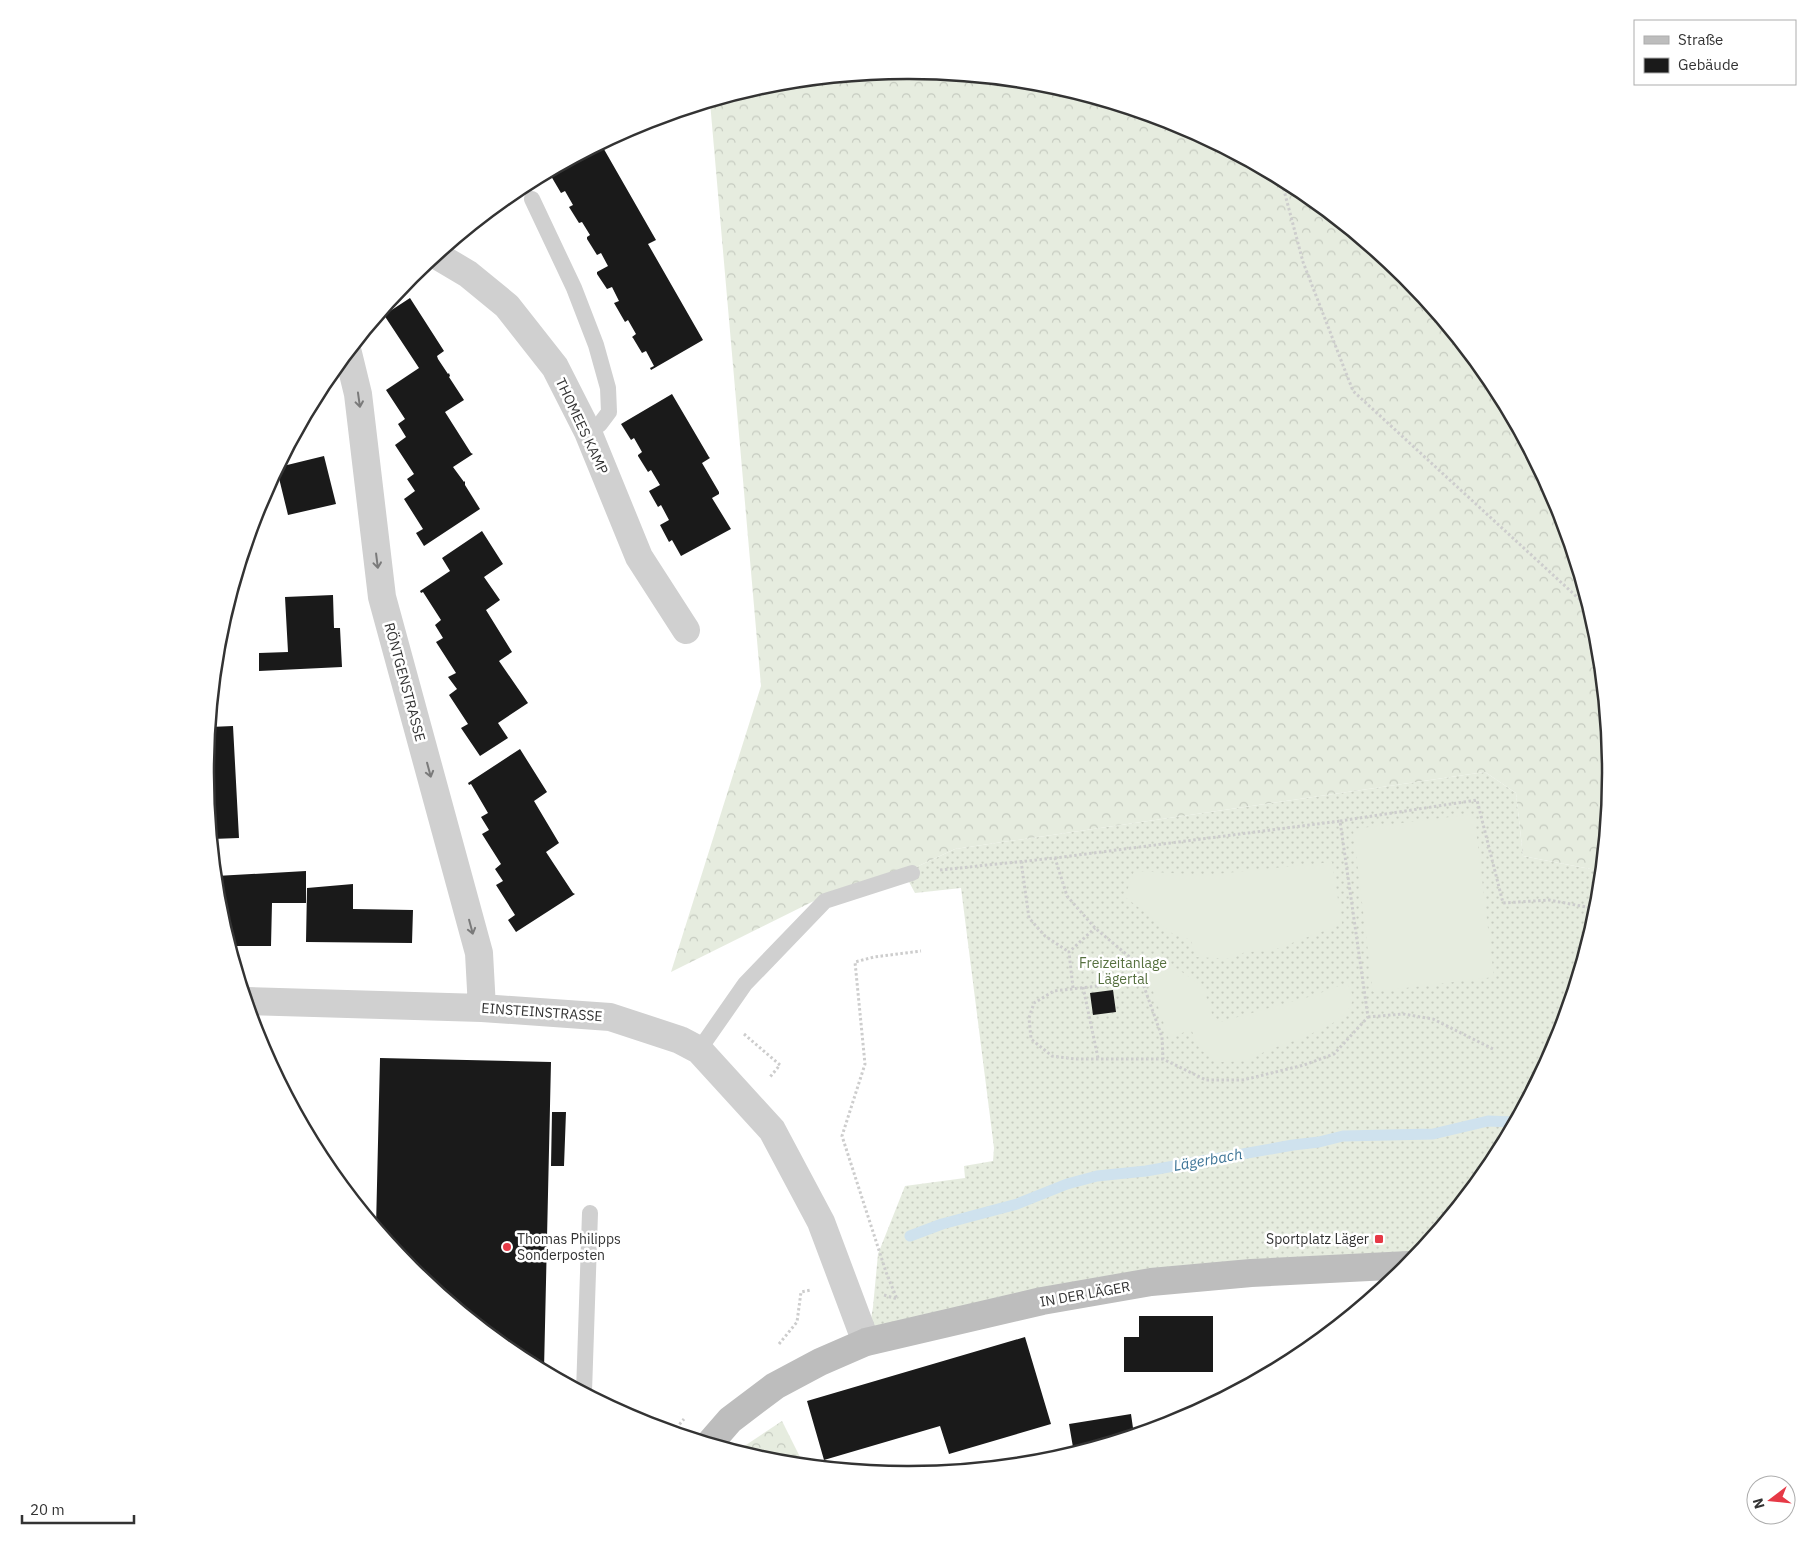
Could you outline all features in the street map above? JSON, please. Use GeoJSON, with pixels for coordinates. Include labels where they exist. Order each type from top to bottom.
{"type":"FeatureCollection","features":[{"type":"Feature","properties":{"kind":"main road","name":"IN DER LÄGER"},"geometry":{"type":"LineString","coordinates":[[714,1438],[730,1420],[775,1386],[820,1362],[866,1342],[1042,1300],[1151,1282],[1252,1273],[1396,1266]]}},
{"type":"Feature","properties":{"kind":"street","name":"THOMEES KAMP"},"geometry":{"type":"LineString","coordinates":[[442,259],[468,274],[507,306],[555,366],[588,432],[639,558],[686,630]]}},
{"type":"Feature","properties":{"kind":"street","name":"RÖNTGENSTRASSE"},"geometry":{"type":"LineString","coordinates":[[350,361],[358,394],[382,596],[479,953],[482,1008]]}},
{"type":"Feature","properties":{"kind":"street","name":"EINSTEINSTRASSE"},"geometry":{"type":"LineString","coordinates":[[253,1001],[482,1008],[610,1017],[680,1040],[699,1050],[772,1130],[821,1222],[866,1342]]}},
{"type":"Feature","properties":{"kind":"lane"},"geometry":{"type":"LineString","coordinates":[[532,199],[574,288],[596,345],[608,388],[609,412],[600,424],[588,432]]}},
{"type":"Feature","properties":{"kind":"lane"},"geometry":{"type":"LineString","coordinates":[[699,1050],[745,984],[826,901],[912,873]]}},
{"type":"Feature","properties":{"kind":"lane"},"geometry":{"type":"LineString","coordinates":[[584,1386],[590,1213]]}},
{"type":"Feature","properties":{"kind":"path"},"geometry":{"type":"LineString","coordinates":[[1283,190],[1303,262],[1353,391],[1580,600]]}},
{"type":"Feature","properties":{"kind":"path"},"geometry":{"type":"LineString","coordinates":[[912,873],[1055,858],[1340,821],[1476,800],[1503,903],[1549,900],[1588,907]]}},
{"type":"Feature","properties":{"kind":"path"},"geometry":{"type":"LineString","coordinates":[[1340,821],[1368,1017]]}},
{"type":"Feature","properties":{"kind":"path"},"geometry":{"type":"LineString","coordinates":[[1055,858],[1067,896],[1095,928],[1132,959],[1162,1037],[1163,1059]]}},
{"type":"Feature","properties":{"kind":"path"},"geometry":{"type":"LineString","coordinates":[[1021,861],[1029,918],[1044,936],[1069,952]]}},
{"type":"Feature","properties":{"kind":"path"},"geometry":{"type":"LineString","coordinates":[[1069,952],[1095,928]]}},
{"type":"Feature","properties":{"kind":"path"},"geometry":{"type":"LineString","coordinates":[[886,1272],[842,1136],[865,1064],[855,962],[874,957],[921,950]]}},
{"type":"Feature","properties":{"kind":"path"},"geometry":{"type":"LineString","coordinates":[[1069,952],[1072,988]]}},
{"type":"Feature","properties":{"kind":"path"},"geometry":{"type":"LineString","coordinates":[[1142,981],[1054,991],[1034,1003],[1029,1018],[1032,1039],[1052,1056],[1075,1059],[1163,1059],[1206,1080],[1243,1080],[1304,1065],[1334,1054],[1368,1017],[1403,1014],[1434,1019],[1493,1049]]}},
{"type":"Feature","properties":{"kind":"path"},"geometry":{"type":"LineString","coordinates":[[1083,987],[1098,1058]]}},
{"type":"Feature","properties":{"kind":"path"},"geometry":{"type":"LineString","coordinates":[[723,1015],[780,1065],[769,1079]]}},
{"type":"Feature","properties":{"kind":"path"},"geometry":{"type":"LineString","coordinates":[[777,1347],[797,1322],[801,1292],[844,1283]]}},
{"type":"Feature","properties":{"kind":"path"},"geometry":{"type":"LineString","coordinates":[[678,1426],[687,1417]]}},
{"type":"Feature","properties":{"kind":"green space"},"geometry":{"type":"Polygon","coordinates":[[[863,80],[953,80],[1043,92],[1088,102],[1173,132],[1215,150],[1293,196],[1330,222],[1399,282],[1430,315],[1485,387],[1509,426],[1549,507],[1578,593],[1596,682],[1600,727],[1602,772],[1595,870],[1523,856],[1516,793],[1485,772],[955,849],[912,869],[824,896],[671,972],[761,686],[710,108],[773,92],[863,80]]]}},
{"type":"Feature","properties":{"kind":"green space","name":"Freizeitanlage Lägertal"},"geometry":{"type":"Polygon","coordinates":[[[1485,772],[1516,793],[1523,856],[1595,870],[1578,952],[1565,995],[1549,1038],[1530,1079],[1509,1119],[1485,1158],[1430,1230],[1408,1254],[1244,1266],[868,1337],[878,1254],[905,1186],[965,1178],[964,1166],[993,1161],[994,1148],[961,888],[915,893],[908,880],[912,869],[955,849],[1485,772]]]}},
{"type":"Feature","properties":{"kind":"green space"},"geometry":{"type":"Polygon","coordinates":[[[1474,814],[1494,977],[1373,992],[1353,829],[1474,814]]]}},
{"type":"Feature","properties":{"kind":"green space"},"geometry":{"type":"Polygon","coordinates":[[[1332,862],[1342,924],[1271,951],[1245,952],[1232,959],[1196,957],[1191,940],[1173,934],[1125,897],[1134,871],[1207,875],[1332,862]]]}},
{"type":"Feature","properties":{"kind":"green space"},"geometry":{"type":"Polygon","coordinates":[[[1161,957],[1203,987],[1212,1014],[1220,1022],[1312,996],[1347,983],[1354,998],[1346,1014],[1330,1025],[1302,1038],[1268,1050],[1247,1061],[1221,1062],[1200,1050],[1191,1029],[1169,1039],[1142,958],[1161,957]]]}},
{"type":"Feature","properties":{"kind":"green space"},"geometry":{"type":"Polygon","coordinates":[[[782,1421],[800,1457],[773,1453],[744,1446],[782,1421]]]}},
{"type":"Feature","properties":{"kind":"building"},"geometry":{"type":"Polygon","coordinates":[[[604,149],[656,240],[648,244],[703,340],[651,370],[650,368],[654,366],[646,351],[642,353],[632,337],[636,334],[628,320],[625,322],[614,303],[619,301],[612,287],[607,289],[597,274],[597,272],[608,266],[601,253],[597,255],[587,239],[590,235],[582,222],[579,223],[569,207],[573,205],[565,191],[561,193],[552,178],[604,149]]]}},
{"type":"Feature","properties":{"kind":"building"},"geometry":{"type":"Polygon","coordinates":[[[410,298],[444,351],[437,356],[438,359],[449,373],[449,377],[464,400],[445,412],[473,454],[453,467],[465,481],[465,485],[480,509],[424,546],[416,533],[423,529],[404,499],[415,491],[407,479],[414,474],[395,445],[406,437],[398,424],[405,419],[386,390],[419,368],[385,316],[410,298]]]}},
{"type":"Feature","properties":{"kind":"building"},"geometry":{"type":"Polygon","coordinates":[[[672,394],[710,458],[702,463],[719,492],[719,494],[712,498],[731,529],[681,556],[672,540],[669,542],[660,525],[669,520],[661,505],[658,507],[649,491],[660,485],[651,470],[648,472],[638,456],[642,452],[634,438],[631,440],[621,424],[672,394]]]}},
{"type":"Feature","properties":{"kind":"building"},"geometry":{"type":"Polygon","coordinates":[[[324,456],[336,504],[288,515],[279,480],[286,465],[324,456]]]}},
{"type":"Feature","properties":{"kind":"building"},"geometry":{"type":"Polygon","coordinates":[[[482,531],[503,564],[484,577],[500,600],[486,610],[512,652],[499,661],[528,703],[498,723],[508,738],[480,756],[461,728],[468,724],[449,695],[457,689],[448,677],[456,673],[436,642],[443,638],[435,625],[441,620],[423,592],[421,593],[420,591],[450,571],[442,558],[482,531]]]}},
{"type":"Feature","properties":{"kind":"building"},"geometry":{"type":"Polygon","coordinates":[[[333,595],[334,628],[340,628],[342,667],[259,671],[259,653],[288,652],[285,597],[333,595]]]}},
{"type":"Feature","properties":{"kind":"building"},"geometry":{"type":"Polygon","coordinates":[[[233,726],[239,838],[218,839],[214,772],[216,727],[233,726]]]}},
{"type":"Feature","properties":{"kind":"building"},"geometry":{"type":"Polygon","coordinates":[[[520,749],[547,792],[534,801],[559,843],[546,852],[575,894],[516,932],[508,920],[515,915],[496,885],[503,881],[495,869],[501,864],[482,834],[489,830],[481,817],[488,813],[471,784],[469,785],[468,783],[520,749]]]}},
{"type":"Feature","properties":{"kind":"building"},"geometry":{"type":"Polygon","coordinates":[[[306,871],[306,903],[272,903],[271,946],[237,946],[222,876],[306,871]]]}},
{"type":"Feature","properties":{"kind":"building"},"geometry":{"type":"Polygon","coordinates":[[[353,884],[353,909],[413,910],[412,943],[306,942],[307,888],[353,884]]]}},
{"type":"Feature","properties":{"kind":"building"},"geometry":{"type":"Polygon","coordinates":[[[1113,990],[1116,1012],[1093,1015],[1090,993],[1113,990]]]}},
{"type":"Feature","properties":{"kind":"building"},"geometry":{"type":"Polygon","coordinates":[[[380,1058],[551,1062],[544,1362],[486,1323],[451,1294],[417,1263],[376,1218],[380,1058]]]}},
{"type":"Feature","properties":{"kind":"building"},"geometry":{"type":"Polygon","coordinates":[[[552,1112],[566,1112],[564,1166],[551,1166],[552,1112]]]}},
{"type":"Feature","properties":{"kind":"building"},"geometry":{"type":"Polygon","coordinates":[[[1139,1316],[1213,1316],[1213,1372],[1124,1372],[1124,1337],[1139,1337],[1139,1316]]]}},
{"type":"Feature","properties":{"kind":"building"},"geometry":{"type":"Polygon","coordinates":[[[1025,1337],[1051,1424],[949,1454],[940,1426],[824,1460],[807,1401],[1025,1337]]]}},
{"type":"Feature","properties":{"kind":"building"},"geometry":{"type":"Polygon","coordinates":[[[1131,1414],[1133,1428],[1073,1446],[1069,1424],[1131,1414]]]}},
{"type":"Feature","properties":{"kind":"waterway","name":"Lägerbach"},"geometry":{"type":"LineString","coordinates":[[910,1236],[942,1224],[1017,1204],[1067,1184],[1097,1176],[1146,1171],[1319,1142],[1343,1136],[1433,1134],[1488,1121],[1507,1122]]}},
{"type":"Feature","properties":{"kind":"place","name":"Sportplatz Läger"},"geometry":{"type":"Point","coordinates":[1379,1239]}},
{"type":"Feature","properties":{"kind":"place","name":"Thomas Philipps Sonderposten"},"geometry":{"type":"Point","coordinates":[507,1247]}}]}
